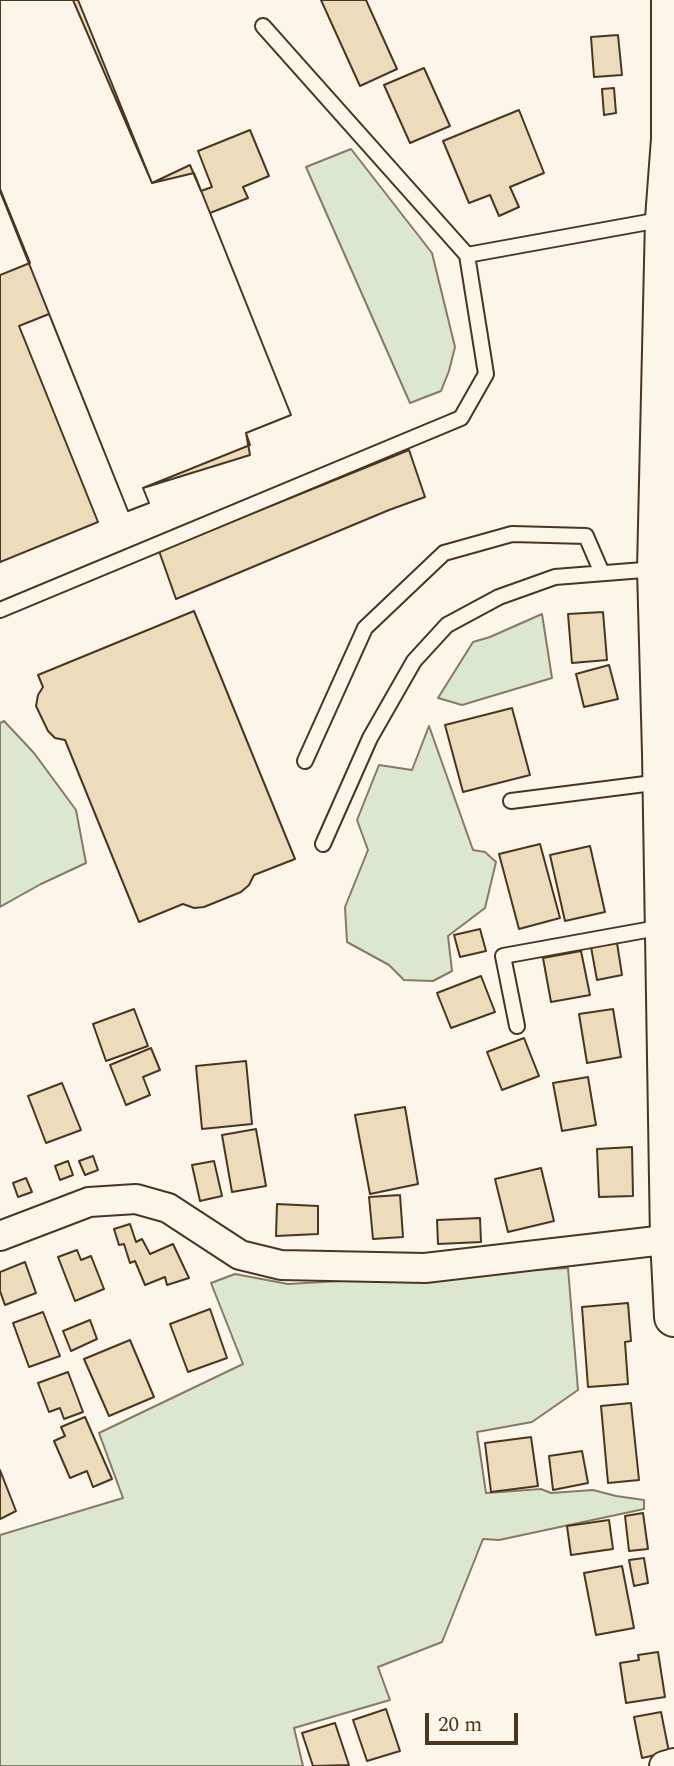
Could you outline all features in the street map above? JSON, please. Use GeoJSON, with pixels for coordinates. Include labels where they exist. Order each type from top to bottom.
{"type":"FeatureCollection","features":[{"type":"Feature","properties":{"kind":"street"},"geometry":{"type":"LineString","coordinates":[[671,0],[671,180],[664,219],[666,569],[662,782],[674,1317]]}},
{"type":"Feature","properties":{"kind":"street"},"geometry":{"type":"LineString","coordinates":[[0,1236],[89,1202],[136,1199],[168,1208],[240,1255],[281,1265],[425,1268],[672,1239]]}},
{"type":"Feature","properties":{"kind":"street"},"geometry":{"type":"LineString","coordinates":[[664,1766],[674,1763]]}},
{"type":"Feature","properties":{"kind":"lane"},"geometry":{"type":"LineString","coordinates":[[0,610],[461,418],[486,374],[467,255],[263,26]]}},
{"type":"Feature","properties":{"kind":"lane"},"geometry":{"type":"LineString","coordinates":[[467,255],[664,219]]}},
{"type":"Feature","properties":{"kind":"lane"},"geometry":{"type":"LineString","coordinates":[[305,761],[365,628],[444,553],[512,534],[586,536],[602,573]]}},
{"type":"Feature","properties":{"kind":"lane"},"geometry":{"type":"LineString","coordinates":[[323,844],[370,738],[414,661],[447,625],[499,597],[555,577],[666,569]]}},
{"type":"Feature","properties":{"kind":"lane"},"geometry":{"type":"LineString","coordinates":[[511,801],[662,782]]}},
{"type":"Feature","properties":{"kind":"lane"},"geometry":{"type":"LineString","coordinates":[[517,1026],[503,956],[665,927]]}},
{"type":"Feature","properties":{"kind":"green space"},"geometry":{"type":"Polygon","coordinates":[[[351,149],[432,253],[455,347],[441,391],[410,403],[306,167],[351,149]]]}},
{"type":"Feature","properties":{"kind":"green space"},"geometry":{"type":"Polygon","coordinates":[[[542,614],[552,678],[462,705],[438,698],[473,642],[542,614]]]}},
{"type":"Feature","properties":{"kind":"green space"},"geometry":{"type":"Polygon","coordinates":[[[4,721],[34,753],[76,810],[86,863],[0,907],[0,723],[4,721]]]}},
{"type":"Feature","properties":{"kind":"green space"},"geometry":{"type":"Polygon","coordinates":[[[429,726],[473,850],[485,852],[496,862],[485,908],[448,936],[452,971],[433,981],[404,980],[389,965],[347,942],[345,907],[368,850],[357,820],[379,765],[412,770],[429,726]]]}},
{"type":"Feature","properties":{"kind":"green space"},"geometry":{"type":"Polygon","coordinates":[[[568,1268],[578,1390],[532,1422],[477,1432],[486,1493],[541,1489],[551,1493],[593,1490],[644,1500],[644,1509],[499,1540],[483,1539],[442,1642],[378,1667],[390,1700],[294,1728],[303,1766],[0,1766],[0,1535],[123,1498],[99,1433],[243,1364],[211,1283],[235,1274],[288,1284],[568,1268]]]}},
{"type":"Feature","properties":{"kind":"building"},"geometry":{"type":"Polygon","coordinates":[[[0,0],[78,0],[152,183],[190,165],[201,191],[212,187],[198,151],[250,130],[269,176],[243,187],[248,198],[210,213],[291,415],[246,433],[250,445],[143,488],[149,503],[128,511],[49,314],[19,326],[98,522],[0,562],[0,275],[30,263],[0,189],[0,0]]]}},
{"type":"Feature","properties":{"kind":"building"},"geometry":{"type":"Polygon","coordinates":[[[0,0],[73,0],[152,183],[194,173],[291,415],[246,433],[250,455],[143,488],[149,503],[128,511],[0,191],[0,0]]]}},
{"type":"Feature","properties":{"kind":"building"},"geometry":{"type":"Polygon","coordinates":[[[321,0],[366,0],[397,69],[360,86],[321,0]]]}},
{"type":"Feature","properties":{"kind":"building"},"geometry":{"type":"Polygon","coordinates":[[[618,35],[622,75],[594,77],[591,37],[618,35]]]}},
{"type":"Feature","properties":{"kind":"building"},"geometry":{"type":"Polygon","coordinates":[[[424,68],[450,126],[410,143],[384,85],[424,68]]]}},
{"type":"Feature","properties":{"kind":"building"},"geometry":{"type":"Polygon","coordinates":[[[614,88],[616,113],[604,115],[602,89],[614,88]]]}},
{"type":"Feature","properties":{"kind":"building"},"geometry":{"type":"Polygon","coordinates":[[[519,110],[544,173],[510,187],[519,207],[499,216],[490,195],[469,203],[443,141],[519,110]]]}},
{"type":"Feature","properties":{"kind":"building"},"geometry":{"type":"Polygon","coordinates":[[[409,450],[425,497],[176,599],[159,551],[409,450]]]}},
{"type":"Feature","properties":{"kind":"building"},"geometry":{"type":"Polygon","coordinates":[[[194,611],[295,859],[254,875],[249,885],[241,892],[204,907],[194,908],[183,904],[139,922],[65,740],[55,738],[48,731],[36,706],[43,687],[38,675],[194,611]]]}},
{"type":"Feature","properties":{"kind":"building"},"geometry":{"type":"Polygon","coordinates":[[[603,612],[607,660],[572,663],[568,614],[603,612]]]}},
{"type":"Feature","properties":{"kind":"building"},"geometry":{"type":"Polygon","coordinates":[[[609,665],[618,699],[584,707],[576,674],[609,665]]]}},
{"type":"Feature","properties":{"kind":"building"},"geometry":{"type":"Polygon","coordinates":[[[512,708],[530,775],[463,792],[445,725],[512,708]]]}},
{"type":"Feature","properties":{"kind":"building"},"geometry":{"type":"Polygon","coordinates":[[[540,844],[560,918],[519,929],[499,854],[540,844]]]}},
{"type":"Feature","properties":{"kind":"building"},"geometry":{"type":"Polygon","coordinates":[[[590,846],[605,912],[565,921],[550,855],[590,846]]]}},
{"type":"Feature","properties":{"kind":"building"},"geometry":{"type":"Polygon","coordinates":[[[480,929],[486,951],[460,957],[454,935],[480,929]]]}},
{"type":"Feature","properties":{"kind":"building"},"geometry":{"type":"Polygon","coordinates":[[[617,943],[622,975],[597,980],[591,947],[617,943]]]}},
{"type":"Feature","properties":{"kind":"building"},"geometry":{"type":"Polygon","coordinates":[[[581,951],[590,995],[551,1002],[543,958],[581,951]]]}},
{"type":"Feature","properties":{"kind":"building"},"geometry":{"type":"Polygon","coordinates":[[[481,976],[495,1012],[451,1028],[437,993],[481,976]]]}},
{"type":"Feature","properties":{"kind":"building"},"geometry":{"type":"Polygon","coordinates":[[[134,1009],[148,1046],[106,1061],[93,1024],[134,1009]]]}},
{"type":"Feature","properties":{"kind":"building"},"geometry":{"type":"Polygon","coordinates":[[[613,1009],[621,1057],[587,1063],[579,1014],[613,1009]]]}},
{"type":"Feature","properties":{"kind":"building"},"geometry":{"type":"Polygon","coordinates":[[[524,1038],[539,1076],[502,1090],[487,1052],[524,1038]]]}},
{"type":"Feature","properties":{"kind":"building"},"geometry":{"type":"Polygon","coordinates":[[[151,1048],[160,1070],[143,1077],[150,1095],[126,1105],[110,1065],[151,1048]]]}},
{"type":"Feature","properties":{"kind":"building"},"geometry":{"type":"Polygon","coordinates":[[[246,1061],[252,1124],[202,1129],[196,1066],[246,1061]]]}},
{"type":"Feature","properties":{"kind":"building"},"geometry":{"type":"Polygon","coordinates":[[[588,1077],[596,1125],[562,1131],[553,1083],[588,1077]]]}},
{"type":"Feature","properties":{"kind":"building"},"geometry":{"type":"Polygon","coordinates":[[[62,1083],[81,1130],[46,1143],[28,1096],[62,1083]]]}},
{"type":"Feature","properties":{"kind":"building"},"geometry":{"type":"Polygon","coordinates":[[[405,1107],[418,1184],[370,1194],[355,1115],[405,1107]]]}},
{"type":"Feature","properties":{"kind":"building"},"geometry":{"type":"Polygon","coordinates":[[[256,1129],[266,1186],[232,1192],[222,1135],[256,1129]]]}},
{"type":"Feature","properties":{"kind":"building"},"geometry":{"type":"Polygon","coordinates":[[[632,1147],[633,1196],[599,1197],[597,1149],[632,1147]]]}},
{"type":"Feature","properties":{"kind":"building"},"geometry":{"type":"Polygon","coordinates":[[[93,1156],[98,1170],[85,1175],[79,1161],[93,1156]]]}},
{"type":"Feature","properties":{"kind":"building"},"geometry":{"type":"Polygon","coordinates":[[[68,1161],[73,1175],[60,1180],[55,1166],[68,1161]]]}},
{"type":"Feature","properties":{"kind":"building"},"geometry":{"type":"Polygon","coordinates":[[[214,1161],[222,1196],[200,1201],[192,1165],[214,1161]]]}},
{"type":"Feature","properties":{"kind":"building"},"geometry":{"type":"Polygon","coordinates":[[[541,1168],[554,1221],[508,1232],[495,1179],[541,1168]]]}},
{"type":"Feature","properties":{"kind":"building"},"geometry":{"type":"Polygon","coordinates":[[[26,1178],[32,1192],[18,1197],[13,1183],[26,1178]]]}},
{"type":"Feature","properties":{"kind":"building"},"geometry":{"type":"Polygon","coordinates":[[[400,1195],[403,1237],[373,1239],[369,1197],[400,1195]]]}},
{"type":"Feature","properties":{"kind":"building"},"geometry":{"type":"Polygon","coordinates":[[[277,1204],[318,1206],[318,1234],[276,1236],[277,1204]]]}},
{"type":"Feature","properties":{"kind":"building"},"geometry":{"type":"Polygon","coordinates":[[[480,1218],[481,1242],[438,1244],[437,1220],[480,1218]]]}},
{"type":"Feature","properties":{"kind":"building"},"geometry":{"type":"Polygon","coordinates":[[[130,1224],[136,1242],[142,1239],[150,1254],[173,1244],[189,1278],[167,1285],[165,1277],[145,1285],[135,1261],[130,1263],[124,1244],[119,1245],[114,1229],[130,1224]]]}},
{"type":"Feature","properties":{"kind":"building"},"geometry":{"type":"Polygon","coordinates":[[[77,1250],[81,1260],[91,1256],[104,1289],[75,1301],[58,1257],[77,1250]]]}},
{"type":"Feature","properties":{"kind":"building"},"geometry":{"type":"Polygon","coordinates":[[[25,1262],[36,1293],[5,1305],[0,1291],[0,1272],[25,1262]]]}},
{"type":"Feature","properties":{"kind":"building"},"geometry":{"type":"Polygon","coordinates":[[[628,1303],[631,1341],[625,1342],[628,1384],[588,1387],[582,1307],[628,1303]]]}},
{"type":"Feature","properties":{"kind":"building"},"geometry":{"type":"Polygon","coordinates":[[[210,1309],[227,1358],[188,1372],[170,1324],[210,1309]]]}},
{"type":"Feature","properties":{"kind":"building"},"geometry":{"type":"Polygon","coordinates":[[[43,1312],[60,1356],[29,1367],[13,1323],[43,1312]]]}},
{"type":"Feature","properties":{"kind":"building"},"geometry":{"type":"Polygon","coordinates":[[[90,1320],[97,1339],[71,1351],[63,1331],[90,1320]]]}},
{"type":"Feature","properties":{"kind":"building"},"geometry":{"type":"Polygon","coordinates":[[[130,1340],[154,1397],[109,1416],[84,1359],[130,1340]]]}},
{"type":"Feature","properties":{"kind":"building"},"geometry":{"type":"Polygon","coordinates":[[[68,1372],[83,1412],[64,1419],[60,1408],[49,1412],[38,1383],[68,1372]]]}},
{"type":"Feature","properties":{"kind":"building"},"geometry":{"type":"Polygon","coordinates":[[[631,1403],[639,1480],[608,1483],[601,1406],[631,1403]]]}},
{"type":"Feature","properties":{"kind":"building"},"geometry":{"type":"Polygon","coordinates":[[[85,1417],[112,1479],[93,1487],[87,1471],[70,1478],[54,1441],[65,1436],[61,1427],[85,1417]]]}},
{"type":"Feature","properties":{"kind":"building"},"geometry":{"type":"Polygon","coordinates":[[[531,1437],[538,1486],[491,1492],[485,1443],[531,1437]]]}},
{"type":"Feature","properties":{"kind":"building"},"geometry":{"type":"Polygon","coordinates":[[[582,1451],[588,1483],[553,1490],[549,1456],[582,1451]]]}},
{"type":"Feature","properties":{"kind":"building"},"geometry":{"type":"Polygon","coordinates":[[[0,1470],[16,1511],[0,1519],[0,1470]]]}},
{"type":"Feature","properties":{"kind":"building"},"geometry":{"type":"Polygon","coordinates":[[[643,1513],[648,1549],[629,1551],[625,1516],[643,1513]]]}},
{"type":"Feature","properties":{"kind":"building"},"geometry":{"type":"Polygon","coordinates":[[[609,1520],[613,1549],[571,1555],[567,1526],[609,1520]]]}},
{"type":"Feature","properties":{"kind":"building"},"geometry":{"type":"Polygon","coordinates":[[[644,1558],[648,1583],[634,1586],[629,1560],[644,1558]]]}},
{"type":"Feature","properties":{"kind":"building"},"geometry":{"type":"Polygon","coordinates":[[[622,1566],[634,1628],[596,1635],[584,1573],[622,1566]]]}},
{"type":"Feature","properties":{"kind":"building"},"geometry":{"type":"Polygon","coordinates":[[[658,1652],[665,1697],[626,1703],[620,1663],[639,1660],[638,1655],[658,1652]]]}},
{"type":"Feature","properties":{"kind":"building"},"geometry":{"type":"Polygon","coordinates":[[[386,1709],[400,1751],[367,1761],[353,1720],[386,1709]]]}},
{"type":"Feature","properties":{"kind":"building"},"geometry":{"type":"Polygon","coordinates":[[[661,1712],[669,1752],[642,1758],[634,1717],[661,1712]]]}},
{"type":"Feature","properties":{"kind":"building"},"geometry":{"type":"Polygon","coordinates":[[[335,1723],[349,1765],[313,1766],[302,1733],[335,1723]]]}}]}
